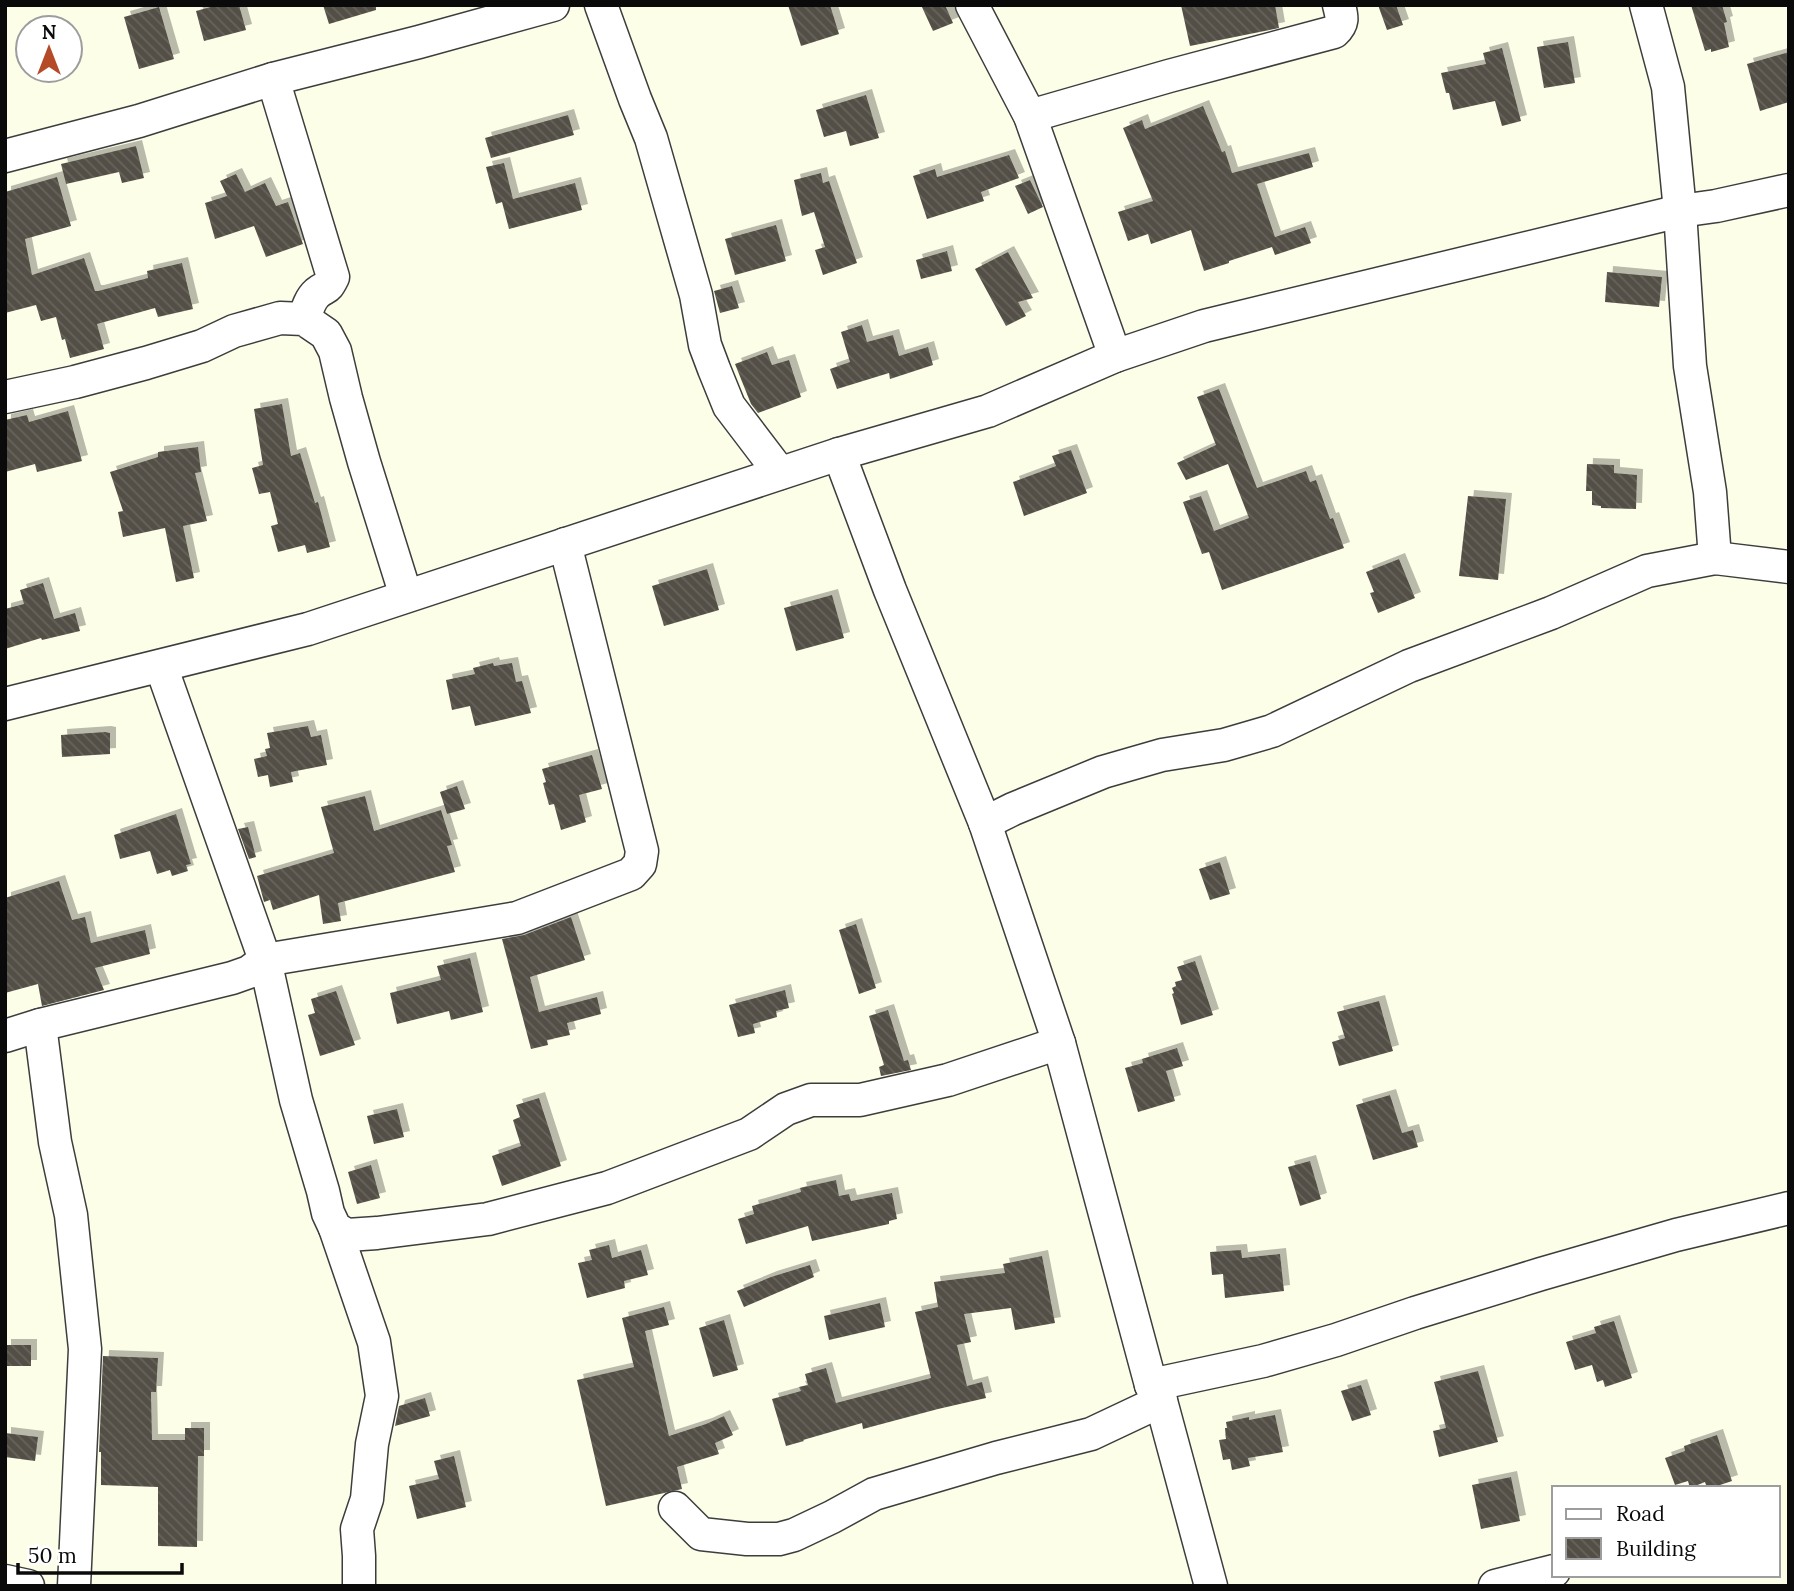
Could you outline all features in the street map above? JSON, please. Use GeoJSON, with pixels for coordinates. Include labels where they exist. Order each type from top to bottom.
{"type":"FeatureCollection","features":[{"type":"Feature","properties":{"kind":"street"},"geometry":{"type":"LineString","coordinates":[[5,156],[139,121],[273,79],[553,5]]}},
{"type":"Feature","properties":{"kind":"street"},"geometry":{"type":"LineString","coordinates":[[601,5],[651,138],[696,295],[705,345],[714,369],[729,407],[780,473]]}},
{"type":"Feature","properties":{"kind":"street"},"geometry":{"type":"LineString","coordinates":[[972,5],[1030,116],[1115,356]]}},
{"type":"Feature","properties":{"kind":"street"},"geometry":{"type":"LineString","coordinates":[[1030,116],[1334,32],[1343,20],[1339,5]]}},
{"type":"Feature","properties":{"kind":"street"},"geometry":{"type":"LineString","coordinates":[[1646,5],[1668,87],[1680,211],[1690,366],[1710,492],[1715,558]]}},
{"type":"Feature","properties":{"kind":"street"},"geometry":{"type":"LineString","coordinates":[[273,79],[333,277],[328,288],[316,294],[304,319]]}},
{"type":"Feature","properties":{"kind":"street"},"geometry":{"type":"LineString","coordinates":[[5,704],[308,629],[839,454],[988,411],[1115,356],[1204,326],[1680,211],[1789,190]]}},
{"type":"Feature","properties":{"kind":"street"},"geometry":{"type":"LineString","coordinates":[[5,397],[146,363],[202,346],[234,331],[280,318],[304,319],[326,334],[335,352],[364,463],[406,596]]}},
{"type":"Feature","properties":{"kind":"street"},"geometry":{"type":"LineString","coordinates":[[839,454],[890,590],[985,824],[1059,1043],[1211,1586]]}},
{"type":"Feature","properties":{"kind":"street"},"geometry":{"type":"LineString","coordinates":[[5,1036],[232,978],[249,972],[265,960],[517,918],[631,874],[640,864],[642,851],[565,544]]}},
{"type":"Feature","properties":{"kind":"street"},"geometry":{"type":"LineString","coordinates":[[985,824],[1013,809],[1103,772],[1162,755],[1224,745],[1272,731],[1409,666],[1552,614],[1647,570],[1715,558],[1789,567]]}},
{"type":"Feature","properties":{"kind":"street"},"geometry":{"type":"LineString","coordinates":[[161,666],[265,960],[296,1100],[328,1213],[374,1342],[382,1396],[372,1444],[368,1499],[356,1530],[359,1586]]}},
{"type":"Feature","properties":{"kind":"street"},"geometry":{"type":"LineString","coordinates":[[40,1026],[55,1142],[71,1215],[85,1349],[74,1586]]}},
{"type":"Feature","properties":{"kind":"street"},"geometry":{"type":"LineString","coordinates":[[335,1228],[347,1235],[488,1219],[607,1188],[749,1133],[786,1109],[811,1100],[860,1100],[948,1080],[1059,1043]]}},
{"type":"Feature","properties":{"kind":"street"},"geometry":{"type":"LineString","coordinates":[[675,1508],[701,1534],[747,1539],[779,1539],[794,1535],[874,1494],[996,1458],[1091,1434],[1156,1393],[1336,1340],[1415,1312],[1565,1266],[1676,1235],[1789,1208]]}},
{"type":"Feature","properties":{"kind":"street"},"geometry":{"type":"LineString","coordinates":[[1495,1586],[1552,1572]]}},
{"type":"Feature","properties":{"kind":"street"},"geometry":{"type":"LineString","coordinates":[[5,1581],[28,1586]]}},
{"type":"Feature","properties":{"kind":"building"},"geometry":{"type":"Polygon","coordinates":[[[218,5],[239,5],[246,30],[204,41],[196,11],[218,5]]]}},
{"type":"Feature","properties":{"kind":"building"},"geometry":{"type":"Polygon","coordinates":[[[323,5],[376,5],[376,10],[329,24],[323,5]]]}},
{"type":"Feature","properties":{"kind":"building"},"geometry":{"type":"Polygon","coordinates":[[[788,5],[830,5],[839,34],[801,46],[788,5]]]}},
{"type":"Feature","properties":{"kind":"building"},"geometry":{"type":"Polygon","coordinates":[[[921,5],[945,5],[953,23],[933,31],[921,5]]]}},
{"type":"Feature","properties":{"kind":"building"},"geometry":{"type":"Polygon","coordinates":[[[1181,5],[1275,5],[1279,28],[1190,46],[1181,5]]]}},
{"type":"Feature","properties":{"kind":"building"},"geometry":{"type":"Polygon","coordinates":[[[1378,5],[1396,5],[1403,25],[1387,30],[1378,5]]]}},
{"type":"Feature","properties":{"kind":"building"},"geometry":{"type":"Polygon","coordinates":[[[1691,5],[1722,5],[1727,22],[1724,23],[1729,47],[1705,51],[1691,5]]]}},
{"type":"Feature","properties":{"kind":"building"},"geometry":{"type":"Polygon","coordinates":[[[159,7],[174,59],[139,69],[124,17],[159,7]]]}},
{"type":"Feature","properties":{"kind":"building"},"geometry":{"type":"Polygon","coordinates":[[[1568,42],[1575,83],[1544,88],[1537,47],[1568,42]]]}},
{"type":"Feature","properties":{"kind":"building"},"geometry":{"type":"Polygon","coordinates":[[[1502,48],[1521,121],[1502,126],[1495,101],[1453,110],[1441,73],[1486,64],[1483,53],[1502,48]]]}},
{"type":"Feature","properties":{"kind":"building"},"geometry":{"type":"Polygon","coordinates":[[[1789,52],[1789,102],[1760,111],[1747,64],[1789,52]]]}},
{"type":"Feature","properties":{"kind":"building"},"geometry":{"type":"Polygon","coordinates":[[[866,95],[879,138],[850,146],[846,131],[824,137],[816,110],[866,95]]]}},
{"type":"Feature","properties":{"kind":"building"},"geometry":{"type":"Polygon","coordinates":[[[1203,106],[1222,152],[1225,151],[1232,173],[1309,153],[1313,167],[1257,184],[1275,237],[1305,227],[1311,243],[1275,255],[1272,247],[1204,271],[1191,230],[1151,244],[1148,234],[1128,241],[1118,212],[1153,201],[1123,128],[1142,120],[1145,129],[1203,106]]]}},
{"type":"Feature","properties":{"kind":"building"},"geometry":{"type":"Polygon","coordinates":[[[568,115],[574,135],[491,158],[485,138],[568,115]]]}},
{"type":"Feature","properties":{"kind":"building"},"geometry":{"type":"Polygon","coordinates":[[[136,146],[144,178],[122,183],[119,172],[66,184],[61,164],[136,146]]]}},
{"type":"Feature","properties":{"kind":"building"},"geometry":{"type":"Polygon","coordinates":[[[1009,155],[1019,178],[981,192],[984,201],[927,219],[913,176],[935,169],[937,177],[1009,155]]]}},
{"type":"Feature","properties":{"kind":"building"},"geometry":{"type":"Polygon","coordinates":[[[504,163],[513,199],[575,183],[582,210],[509,229],[502,202],[496,204],[486,167],[504,163]]]}},
{"type":"Feature","properties":{"kind":"building"},"geometry":{"type":"Polygon","coordinates":[[[821,173],[823,183],[829,181],[857,263],[823,275],[815,250],[825,247],[814,212],[802,216],[794,180],[821,173]]]}},
{"type":"Feature","properties":{"kind":"building"},"geometry":{"type":"Polygon","coordinates":[[[236,174],[245,192],[265,183],[276,206],[288,202],[303,244],[266,257],[254,226],[215,239],[205,203],[227,196],[220,181],[236,174]]]}},
{"type":"Feature","properties":{"kind":"building"},"geometry":{"type":"Polygon","coordinates":[[[57,177],[71,226],[25,239],[32,275],[84,258],[95,291],[98,291],[148,278],[147,271],[182,263],[193,309],[158,317],[155,308],[97,324],[104,349],[70,358],[56,317],[41,321],[36,305],[5,313],[5,192],[57,177]]]}},
{"type":"Feature","properties":{"kind":"building"},"geometry":{"type":"Polygon","coordinates":[[[1030,180],[1043,207],[1028,214],[1015,186],[1030,180]]]}},
{"type":"Feature","properties":{"kind":"building"},"geometry":{"type":"Polygon","coordinates":[[[776,225],[786,261],[735,275],[725,239],[776,225]]]}},
{"type":"Feature","properties":{"kind":"building"},"geometry":{"type":"Polygon","coordinates":[[[947,251],[952,271],[921,279],[916,260],[947,251]]]}},
{"type":"Feature","properties":{"kind":"building"},"geometry":{"type":"Polygon","coordinates":[[[1008,252],[1033,298],[1018,302],[1026,316],[1006,326],[975,269],[1008,252]]]}},
{"type":"Feature","properties":{"kind":"building"},"geometry":{"type":"Polygon","coordinates":[[[1607,272],[1662,277],[1659,307],[1605,302],[1607,272]]]}},
{"type":"Feature","properties":{"kind":"building"},"geometry":{"type":"Polygon","coordinates":[[[732,286],[739,308],[720,313],[714,291],[732,286]]]}},
{"type":"Feature","properties":{"kind":"building"},"geometry":{"type":"Polygon","coordinates":[[[862,325],[867,342],[893,335],[899,356],[928,347],[933,365],[890,379],[889,373],[837,389],[830,369],[850,362],[841,332],[862,325]]]}},
{"type":"Feature","properties":{"kind":"building"},"geometry":{"type":"Polygon","coordinates":[[[767,352],[772,365],[789,360],[801,397],[758,413],[751,404],[735,364],[767,352]]]}},
{"type":"Feature","properties":{"kind":"building"},"geometry":{"type":"Polygon","coordinates":[[[1219,389],[1257,488],[1306,471],[1310,482],[1316,480],[1344,548],[1222,590],[1209,552],[1202,554],[1183,502],[1201,496],[1214,531],[1249,518],[1228,464],[1186,480],[1177,463],[1216,445],[1197,397],[1219,389]]]}},
{"type":"Feature","properties":{"kind":"building"},"geometry":{"type":"Polygon","coordinates":[[[282,404],[291,456],[300,453],[315,503],[318,502],[330,547],[307,553],[305,545],[278,552],[271,526],[278,524],[270,492],[259,494],[252,468],[263,465],[254,409],[282,404]]]}},
{"type":"Feature","properties":{"kind":"building"},"geometry":{"type":"Polygon","coordinates":[[[68,411],[82,461],[37,472],[35,464],[5,472],[5,420],[27,415],[29,422],[68,411]]]}},
{"type":"Feature","properties":{"kind":"building"},"geometry":{"type":"Polygon","coordinates":[[[198,447],[201,472],[195,473],[207,521],[183,526],[194,578],[176,582],[165,528],[123,537],[118,512],[123,511],[110,472],[158,457],[158,452],[198,447]]]}},
{"type":"Feature","properties":{"kind":"building"},"geometry":{"type":"Polygon","coordinates":[[[1071,450],[1087,493],[1024,516],[1013,482],[1056,466],[1052,456],[1071,450]]]}},
{"type":"Feature","properties":{"kind":"building"},"geometry":{"type":"Polygon","coordinates":[[[1587,464],[1614,465],[1614,473],[1637,475],[1636,509],[1601,508],[1592,505],[1592,491],[1586,491],[1587,464]]]}},
{"type":"Feature","properties":{"kind":"building"},"geometry":{"type":"Polygon","coordinates":[[[1468,496],[1506,499],[1498,580],[1459,576],[1468,496]]]}},
{"type":"Feature","properties":{"kind":"building"},"geometry":{"type":"Polygon","coordinates":[[[1399,559],[1415,598],[1378,613],[1366,572],[1399,559]]]}},
{"type":"Feature","properties":{"kind":"building"},"geometry":{"type":"Polygon","coordinates":[[[707,569],[719,610],[664,626],[652,586],[707,569]]]}},
{"type":"Feature","properties":{"kind":"building"},"geometry":{"type":"Polygon","coordinates":[[[43,583],[54,619],[75,613],[80,631],[42,640],[41,638],[5,649],[5,609],[24,604],[20,590],[43,583]]]}},
{"type":"Feature","properties":{"kind":"building"},"geometry":{"type":"Polygon","coordinates":[[[832,595],[844,638],[796,651],[784,608],[832,595]]]}},
{"type":"Feature","properties":{"kind":"building"},"geometry":{"type":"Polygon","coordinates":[[[493,663],[494,666],[512,663],[516,682],[522,681],[531,713],[475,726],[470,706],[452,710],[446,680],[475,674],[473,668],[493,663]]]}},
{"type":"Feature","properties":{"kind":"building"},"geometry":{"type":"Polygon","coordinates":[[[308,726],[311,737],[321,735],[327,765],[291,772],[293,782],[270,787],[268,775],[258,777],[254,759],[267,756],[265,749],[270,748],[267,733],[308,726]]]}},
{"type":"Feature","properties":{"kind":"building"},"geometry":{"type":"Polygon","coordinates":[[[110,733],[110,754],[62,757],[61,735],[110,733]]]}},
{"type":"Feature","properties":{"kind":"building"},"geometry":{"type":"Polygon","coordinates":[[[592,755],[602,789],[579,795],[586,822],[561,830],[554,804],[549,805],[542,769],[592,755]]]}},
{"type":"Feature","properties":{"kind":"building"},"geometry":{"type":"Polygon","coordinates":[[[457,786],[465,809],[447,814],[440,792],[457,786]]]}},
{"type":"Feature","properties":{"kind":"building"},"geometry":{"type":"Polygon","coordinates":[[[365,796],[374,831],[441,810],[452,845],[447,846],[455,872],[338,903],[341,921],[323,924],[319,895],[273,910],[270,900],[264,902],[257,876],[334,853],[321,807],[365,796]]]}},
{"type":"Feature","properties":{"kind":"building"},"geometry":{"type":"Polygon","coordinates":[[[176,814],[191,864],[186,865],[188,871],[172,876],[170,870],[157,874],[150,851],[120,859],[114,835],[176,814]]]}},
{"type":"Feature","properties":{"kind":"building"},"geometry":{"type":"Polygon","coordinates":[[[248,827],[256,857],[249,859],[238,829],[248,827]]]}},
{"type":"Feature","properties":{"kind":"building"},"geometry":{"type":"Polygon","coordinates":[[[1220,862],[1230,894],[1210,900],[1199,869],[1220,862]]]}},
{"type":"Feature","properties":{"kind":"building"},"geometry":{"type":"Polygon","coordinates":[[[59,881],[72,920],[85,917],[91,943],[145,930],[150,954],[95,968],[104,990],[42,1006],[38,984],[5,993],[5,898],[59,881]]]}},
{"type":"Feature","properties":{"kind":"building"},"geometry":{"type":"Polygon","coordinates":[[[571,917],[585,960],[530,977],[539,1012],[597,997],[601,1014],[567,1023],[570,1035],[547,1040],[548,1045],[531,1049],[502,939],[524,935],[571,917]]]}},
{"type":"Feature","properties":{"kind":"building"},"geometry":{"type":"Polygon","coordinates":[[[856,924],[876,988],[859,994],[839,930],[856,924]]]}},
{"type":"Feature","properties":{"kind":"building"},"geometry":{"type":"Polygon","coordinates":[[[470,958],[483,1012],[451,1020],[449,1011],[397,1024],[390,993],[441,980],[437,966],[470,958]]]}},
{"type":"Feature","properties":{"kind":"building"},"geometry":{"type":"Polygon","coordinates":[[[1195,961],[1213,1015],[1181,1025],[1172,988],[1176,986],[1175,982],[1182,980],[1177,967],[1195,961]]]}},
{"type":"Feature","properties":{"kind":"building"},"geometry":{"type":"Polygon","coordinates":[[[785,990],[789,1008],[776,1011],[777,1017],[753,1024],[755,1033],[738,1037],[729,1005],[785,990]]]}},
{"type":"Feature","properties":{"kind":"building"},"geometry":{"type":"Polygon","coordinates":[[[336,991],[355,1045],[320,1056],[308,1015],[315,1013],[311,999],[336,991]]]}},
{"type":"Feature","properties":{"kind":"building"},"geometry":{"type":"Polygon","coordinates":[[[1379,1001],[1393,1051],[1339,1066],[1332,1042],[1345,1038],[1337,1012],[1379,1001]]]}},
{"type":"Feature","properties":{"kind":"building"},"geometry":{"type":"Polygon","coordinates":[[[888,1010],[904,1061],[908,1060],[911,1070],[881,1076],[879,1067],[884,1065],[869,1016],[888,1010]]]}},
{"type":"Feature","properties":{"kind":"building"},"geometry":{"type":"Polygon","coordinates":[[[1177,1048],[1183,1066],[1166,1071],[1175,1101],[1138,1112],[1125,1068],[1143,1063],[1142,1059],[1177,1048]]]}},
{"type":"Feature","properties":{"kind":"building"},"geometry":{"type":"Polygon","coordinates":[[[1390,1095],[1402,1133],[1413,1130],[1418,1147],[1373,1160],[1356,1105],[1390,1095]]]}},
{"type":"Feature","properties":{"kind":"building"},"geometry":{"type":"Polygon","coordinates":[[[539,1098],[561,1166],[502,1186],[492,1156],[521,1146],[513,1120],[520,1117],[516,1105],[539,1098]]]}},
{"type":"Feature","properties":{"kind":"building"},"geometry":{"type":"Polygon","coordinates":[[[397,1109],[404,1137],[374,1144],[367,1116],[397,1109]]]}},
{"type":"Feature","properties":{"kind":"building"},"geometry":{"type":"Polygon","coordinates":[[[1310,1161],[1321,1199],[1300,1206],[1288,1167],[1310,1161]]]}},
{"type":"Feature","properties":{"kind":"building"},"geometry":{"type":"Polygon","coordinates":[[[371,1165],[380,1198],[357,1204],[348,1172],[371,1165]]]}},
{"type":"Feature","properties":{"kind":"building"},"geometry":{"type":"Polygon","coordinates":[[[836,1180],[839,1196],[849,1194],[851,1201],[892,1193],[897,1219],[889,1221],[889,1224],[812,1241],[808,1226],[746,1244],[738,1219],[754,1214],[752,1206],[801,1192],[800,1188],[836,1180]]]}},
{"type":"Feature","properties":{"kind":"building"},"geometry":{"type":"Polygon","coordinates":[[[609,1245],[612,1258],[641,1250],[648,1275],[624,1281],[625,1288],[587,1298],[578,1263],[592,1260],[589,1250],[609,1245]]]}},
{"type":"Feature","properties":{"kind":"building"},"geometry":{"type":"Polygon","coordinates":[[[1241,1250],[1242,1258],[1280,1254],[1284,1291],[1225,1298],[1223,1274],[1212,1275],[1210,1252],[1241,1250]]]}},
{"type":"Feature","properties":{"kind":"building"},"geometry":{"type":"Polygon","coordinates":[[[1042,1256],[1055,1323],[1015,1330],[1011,1308],[964,1314],[971,1342],[957,1345],[967,1386],[982,1382],[986,1398],[863,1429],[862,1423],[786,1446],[772,1399],[801,1391],[799,1387],[808,1385],[805,1374],[826,1368],[836,1403],[931,1378],[915,1312],[938,1307],[934,1282],[1005,1273],[1003,1264],[1042,1256]]]}},
{"type":"Feature","properties":{"kind":"building"},"geometry":{"type":"Polygon","coordinates":[[[810,1265],[814,1277],[744,1307],[737,1291],[810,1265]]]}},
{"type":"Feature","properties":{"kind":"building"},"geometry":{"type":"Polygon","coordinates":[[[880,1303],[885,1327],[829,1340],[824,1316],[880,1303]]]}},
{"type":"Feature","properties":{"kind":"building"},"geometry":{"type":"Polygon","coordinates":[[[664,1307],[669,1325],[645,1331],[669,1436],[724,1416],[733,1435],[715,1443],[719,1454],[677,1467],[682,1489],[606,1506],[577,1380],[634,1367],[622,1318],[664,1307]]]}},
{"type":"Feature","properties":{"kind":"building"},"geometry":{"type":"Polygon","coordinates":[[[724,1320],[738,1370],[713,1377],[699,1328],[724,1320]]]}},
{"type":"Feature","properties":{"kind":"building"},"geometry":{"type":"Polygon","coordinates":[[[1614,1321],[1632,1378],[1605,1387],[1603,1380],[1597,1382],[1592,1365],[1575,1370],[1566,1342],[1596,1333],[1594,1327],[1614,1321]]]}},
{"type":"Feature","properties":{"kind":"building"},"geometry":{"type":"Polygon","coordinates":[[[5,1345],[31,1345],[31,1366],[5,1366],[5,1345]]]}},
{"type":"Feature","properties":{"kind":"building"},"geometry":{"type":"Polygon","coordinates":[[[103,1356],[158,1358],[156,1392],[151,1392],[152,1440],[185,1440],[185,1428],[204,1428],[204,1456],[198,1456],[197,1547],[158,1546],[158,1487],[101,1485],[99,1452],[103,1356]]]}},
{"type":"Feature","properties":{"kind":"building"},"geometry":{"type":"Polygon","coordinates":[[[1478,1371],[1498,1442],[1439,1457],[1433,1431],[1446,1428],[1434,1382],[1478,1371]]]}},
{"type":"Feature","properties":{"kind":"building"},"geometry":{"type":"Polygon","coordinates":[[[1361,1385],[1371,1415],[1352,1421],[1341,1391],[1361,1385]]]}},
{"type":"Feature","properties":{"kind":"building"},"geometry":{"type":"Polygon","coordinates":[[[425,1398],[430,1416],[395,1426],[399,1406],[425,1398]]]}},
{"type":"Feature","properties":{"kind":"building"},"geometry":{"type":"Polygon","coordinates":[[[1275,1415],[1283,1452],[1248,1458],[1250,1466],[1232,1470],[1230,1459],[1223,1460],[1219,1440],[1226,1439],[1226,1422],[1275,1415]]]}},
{"type":"Feature","properties":{"kind":"building"},"geometry":{"type":"Polygon","coordinates":[[[5,1433],[38,1437],[35,1461],[5,1457],[5,1433]]]}},
{"type":"Feature","properties":{"kind":"building"},"geometry":{"type":"Polygon","coordinates":[[[1717,1435],[1732,1481],[1717,1486],[1706,1486],[1705,1482],[1689,1486],[1688,1481],[1675,1485],[1665,1458],[1685,1451],[1684,1446],[1717,1435]]]}},
{"type":"Feature","properties":{"kind":"building"},"geometry":{"type":"Polygon","coordinates":[[[454,1456],[466,1507],[417,1519],[409,1486],[439,1479],[434,1461],[454,1456]]]}},
{"type":"Feature","properties":{"kind":"building"},"geometry":{"type":"Polygon","coordinates":[[[1511,1477],[1520,1521],[1481,1529],[1472,1485],[1511,1477]]]}}]}
